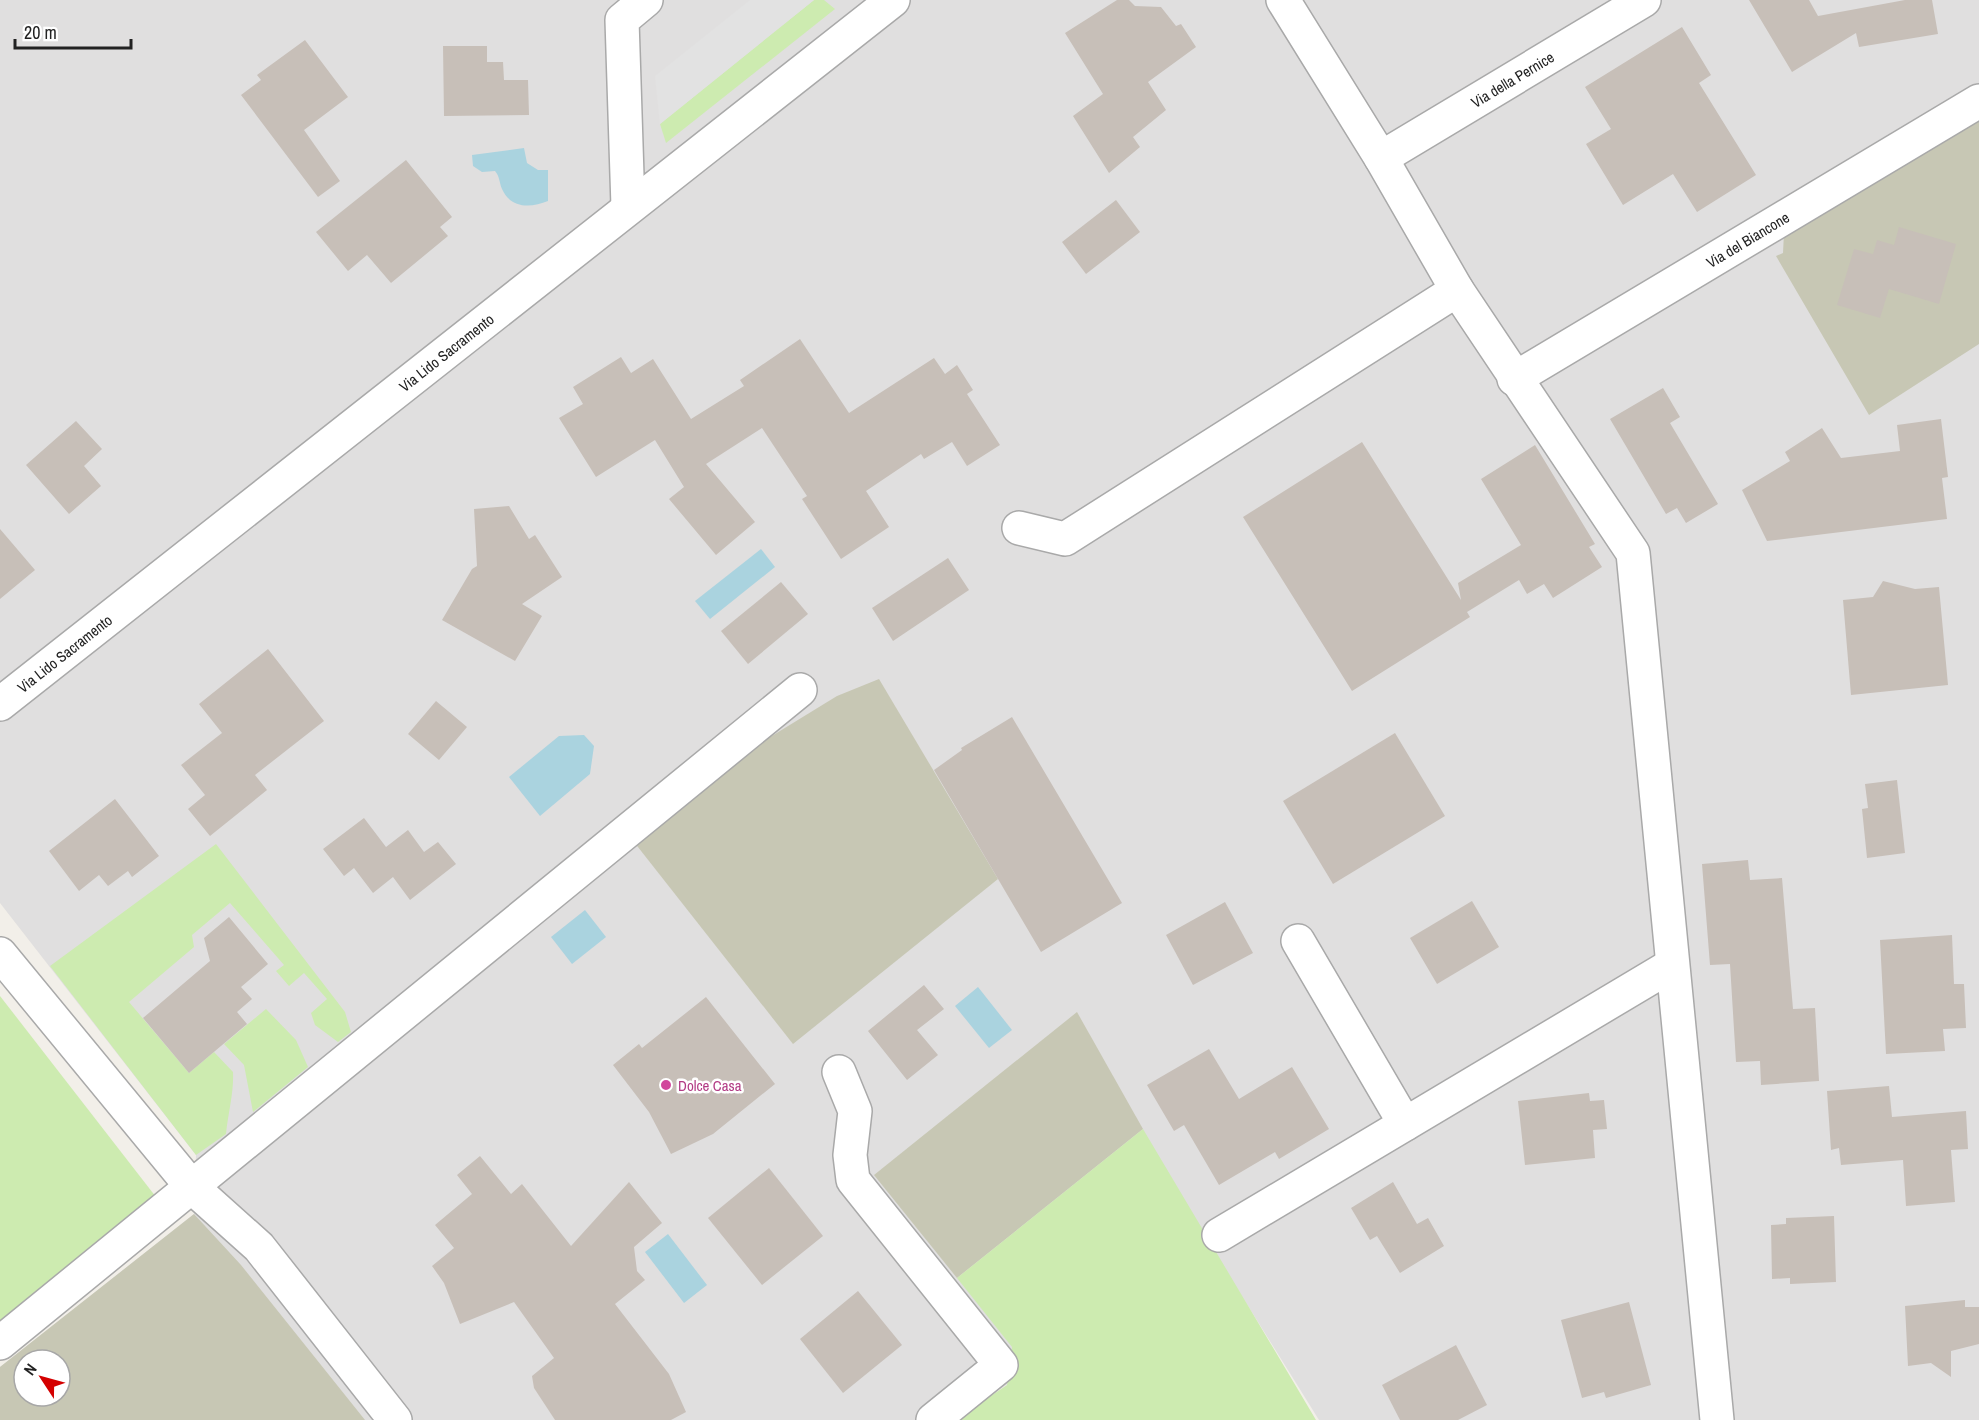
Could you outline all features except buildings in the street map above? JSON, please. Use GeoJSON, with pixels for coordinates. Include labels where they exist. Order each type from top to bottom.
{"type":"FeatureCollection","features":[{"type":"Feature","properties":{"kind":"street"},"geometry":{"type":"LineString","coordinates":[[628,207],[622,20],[646,0]]}},
{"type":"Feature","properties":{"kind":"street","name":"Via Lido Sacramento"},"geometry":{"type":"LineString","coordinates":[[0,704],[893,0]]}},
{"type":"Feature","properties":{"kind":"street"},"geometry":{"type":"LineString","coordinates":[[1283,0],[1381,158],[1457,290],[1514,379],[1632,553],[1717,1420]]}},
{"type":"Feature","properties":{"kind":"street","name":"Via della Pernice"},"geometry":{"type":"LineString","coordinates":[[1381,158],[1644,0]]}},
{"type":"Feature","properties":{"kind":"street","name":"Via del Biancone"},"geometry":{"type":"LineString","coordinates":[[1514,379],[1979,101]]}},
{"type":"Feature","properties":{"kind":"street"},"geometry":{"type":"LineString","coordinates":[[1019,528],[1065,539],[1457,290]]}},
{"type":"Feature","properties":{"kind":"street"},"geometry":{"type":"LineString","coordinates":[[0,1343],[800,690]]}},
{"type":"Feature","properties":{"kind":"street"},"geometry":{"type":"LineString","coordinates":[[1298,941],[1405,1124]]}},
{"type":"Feature","properties":{"kind":"street"},"geometry":{"type":"LineString","coordinates":[[0,954],[192,1187],[259,1247],[395,1420]]}},
{"type":"Feature","properties":{"kind":"street"},"geometry":{"type":"LineString","coordinates":[[1219,1235],[1672,965]]}},
{"type":"Feature","properties":{"kind":"street"},"geometry":{"type":"LineString","coordinates":[[839,1072],[855,1111],[850,1155],[854,1180],[1001,1365],[933,1420]]}},
{"type":"Feature","properties":{"kind":"shaded area"},"geometry":{"type":"Polygon","coordinates":[[[0,0],[1979,0],[1979,1420],[1319,1420],[1215,1253],[1112,1313],[955,1420],[0,1420],[0,1367],[12,1358],[12,1408],[72,1408],[72,1348],[24,1348],[194,1214],[196,1155],[0,903],[0,0]]]}},
{"type":"Feature","properties":{"kind":"shaded area"},"geometry":{"type":"Polygon","coordinates":[[[750,0],[814,0],[660,124],[655,76],[750,0]]]}},
{"type":"Feature","properties":{"kind":"shaded area"},"geometry":{"type":"Polygon","coordinates":[[[1979,115],[1979,344],[1869,415],[1776,256],[1783,253],[1784,233],[1979,115]]]}},
{"type":"Feature","properties":{"kind":"shaded area"},"geometry":{"type":"Polygon","coordinates":[[[879,679],[998,879],[793,1044],[634,842],[752,748],[837,696],[879,679]]]}},
{"type":"Feature","properties":{"kind":"shaded area"},"geometry":{"type":"Polygon","coordinates":[[[1077,1012],[1143,1129],[957,1278],[874,1175],[1077,1012]]]}},
{"type":"Feature","properties":{"kind":"shaded area"},"geometry":{"type":"Polygon","coordinates":[[[194,1214],[241,1265],[365,1420],[0,1420],[0,1367],[12,1358],[12,1408],[72,1408],[72,1348],[24,1348],[194,1214]]]}},
{"type":"Feature","properties":{"kind":"green space"},"geometry":{"type":"Polygon","coordinates":[[[814,0],[824,0],[835,9],[666,143],[660,124],[814,0]]]}},
{"type":"Feature","properties":{"kind":"green space"},"geometry":{"type":"Polygon","coordinates":[[[216,844],[345,1012],[351,1032],[338,1042],[315,1025],[311,1013],[327,999],[304,973],[289,986],[276,971],[284,965],[230,903],[192,935],[194,947],[129,1002],[189,1073],[214,1052],[233,1072],[226,1134],[196,1155],[50,966],[216,844]]]}},
{"type":"Feature","properties":{"kind":"green space"},"geometry":{"type":"Polygon","coordinates":[[[0,996],[156,1197],[0,1323],[0,996]]]}},
{"type":"Feature","properties":{"kind":"green space"},"geometry":{"type":"Polygon","coordinates":[[[266,1009],[296,1040],[308,1067],[253,1112],[244,1065],[224,1044],[266,1009]]]}},
{"type":"Feature","properties":{"kind":"green space"},"geometry":{"type":"Polygon","coordinates":[[[1143,1129],[1316,1420],[955,1420],[1007,1385],[1012,1347],[957,1278],[1143,1129]]]}},
{"type":"Feature","properties":{"kind":"water"},"geometry":{"type":"Polygon","coordinates":[[[524,148],[527,163],[538,170],[548,170],[548,201],[528,206],[516,203],[506,196],[495,171],[482,172],[473,166],[472,155],[524,148]]]}},
{"type":"Feature","properties":{"kind":"water"},"geometry":{"type":"Polygon","coordinates":[[[761,549],[775,567],[710,619],[695,601],[761,549]]]}},
{"type":"Feature","properties":{"kind":"water"},"geometry":{"type":"Polygon","coordinates":[[[584,735],[594,746],[590,774],[540,816],[509,777],[559,736],[584,735]]]}},
{"type":"Feature","properties":{"kind":"water"},"geometry":{"type":"Polygon","coordinates":[[[585,910],[606,937],[572,964],[551,937],[585,910]]]}},
{"type":"Feature","properties":{"kind":"water"},"geometry":{"type":"Polygon","coordinates":[[[978,987],[1012,1030],[989,1048],[955,1006],[978,987]]]}},
{"type":"Feature","properties":{"kind":"water"},"geometry":{"type":"Polygon","coordinates":[[[668,1234],[707,1285],[684,1303],[645,1252],[668,1234]]]}},
{"type":"Feature","properties":{"kind":"place","name":"Dolce Casa"},"geometry":{"type":"Point","coordinates":[666,1085]}}]}
